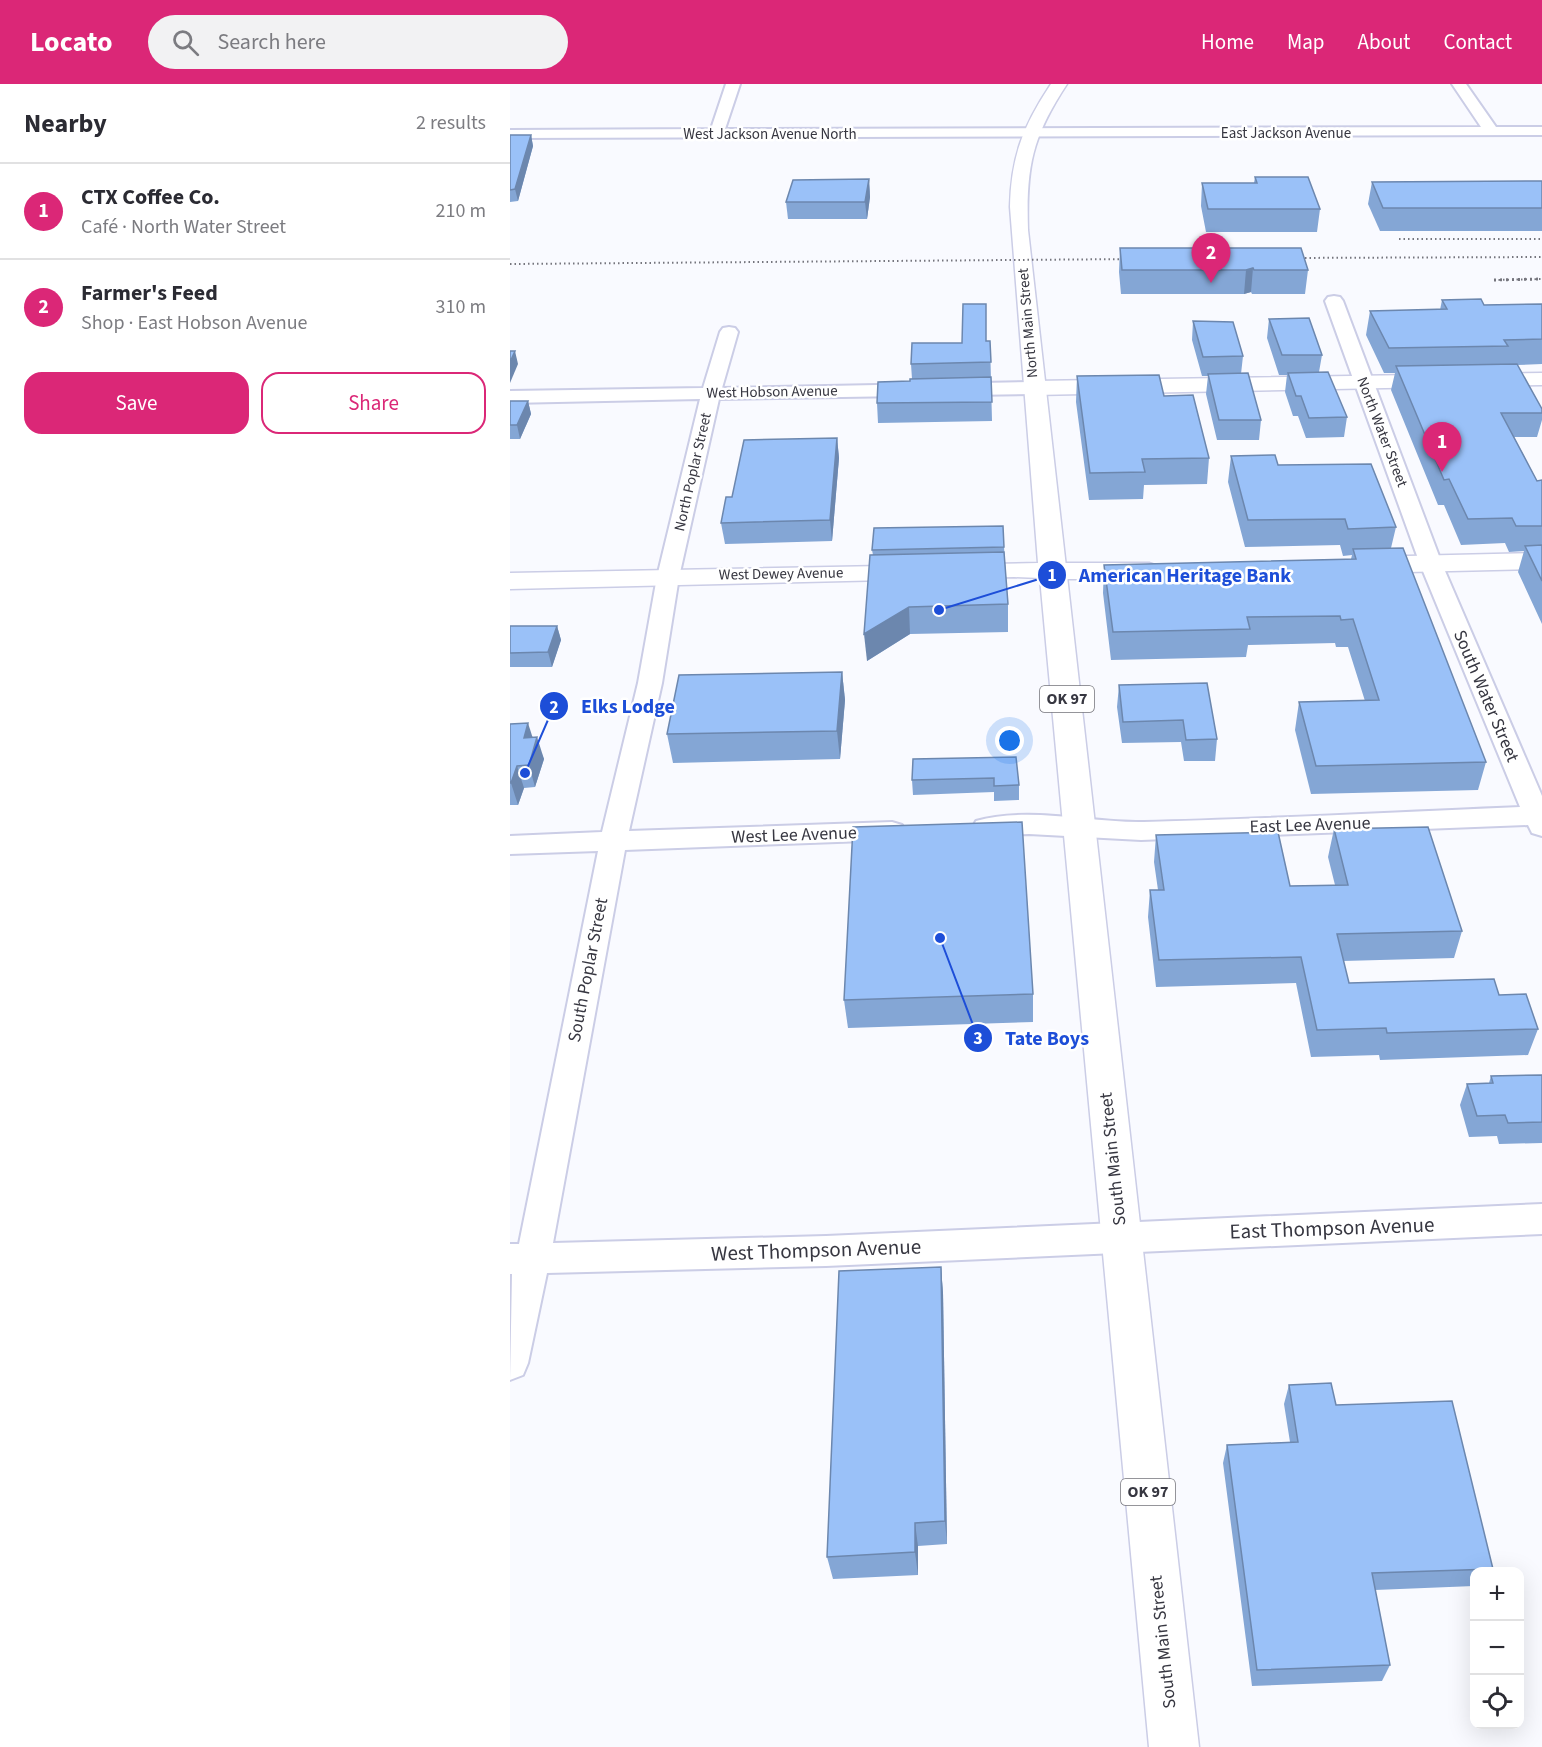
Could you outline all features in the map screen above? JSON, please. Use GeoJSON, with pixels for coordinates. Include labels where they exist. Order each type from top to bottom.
{"type":"FeatureCollection","features":[{"type":"Feature","properties":{"kind":"main road","name":"North Main Street"},"geometry":{"type":"LineString","coordinates":[[1052,571],[1018,197],[1020,166],[1029,133],[1059,84]]}},
{"type":"Feature","properties":{"kind":"main road"},"geometry":{"type":"LineString","coordinates":[[1034,388],[1542,380]]}},
{"type":"Feature","properties":{"kind":"main road"},"geometry":{"type":"LineString","coordinates":[[1336,566],[1542,561]]}},
{"type":"Feature","properties":{"kind":"main road","name":"West Dewey Avenue"},"geometry":{"type":"LineString","coordinates":[[510,581],[1014,569],[1172,570]]}},
{"type":"Feature","properties":{"kind":"main road","name":"South Main Street"},"geometry":{"type":"LineString","coordinates":[[1052,571],[1174,1747]]}},
{"type":"Feature","properties":{"kind":"street"},"geometry":{"type":"LineString","coordinates":[[716,134],[733,84]]}},
{"type":"Feature","properties":{"kind":"street"},"geometry":{"type":"LineString","coordinates":[[1459,84],[1491,132]]}},
{"type":"Feature","properties":{"kind":"street","name":"East Jackson Avenue"},"geometry":{"type":"LineString","coordinates":[[1029,133],[1542,131]]}},
{"type":"Feature","properties":{"kind":"street","name":"West Jackson Avenue North"},"geometry":{"type":"LineString","coordinates":[[510,134],[1029,133]]}},
{"type":"Feature","properties":{"kind":"street","name":"North Water Street"},"geometry":{"type":"LineString","coordinates":[[1334,301],[1431,564]]}},
{"type":"Feature","properties":{"kind":"street","name":"North Poplar Street"},"geometry":{"type":"LineString","coordinates":[[668,577],[711,393],[729,332]]}},
{"type":"Feature","properties":{"kind":"street","name":"West Hobson Avenue"},"geometry":{"type":"LineString","coordinates":[[510,397],[1034,388]]}},
{"type":"Feature","properties":{"kind":"street","name":"South Water Street"},"geometry":{"type":"LineString","coordinates":[[1431,564],[1540,819]]}},
{"type":"Feature","properties":{"kind":"street","name":"South Poplar Street"},"geometry":{"type":"LineString","coordinates":[[510,1363],[521,1258],[650,682],[668,577]]}},
{"type":"Feature","properties":{"kind":"street","name":"East Lee Avenue"},"geometry":{"type":"LineString","coordinates":[[1079,828],[1153,831],[1540,819]]}},
{"type":"Feature","properties":{"kind":"street"},"geometry":{"type":"LineString","coordinates":[[958,828],[1029,825],[1079,828]]}},
{"type":"Feature","properties":{"kind":"street","name":"West Lee Avenue"},"geometry":{"type":"LineString","coordinates":[[510,845],[923,830]]}},
{"type":"Feature","properties":{"kind":"street","name":"East Thompson Avenue"},"geometry":{"type":"LineString","coordinates":[[1122,1237],[1542,1219]]}},
{"type":"Feature","properties":{"kind":"street","name":"West Thompson Avenue"},"geometry":{"type":"LineString","coordinates":[[521,1258],[826,1251],[1122,1237]]}},
{"type":"Feature","properties":{"kind":"building"},"geometry":{"type":"Polygon","coordinates":[[[510,135],[531,135],[515,189],[510,190],[510,135]]]}},
{"type":"Feature","properties":{"kind":"building"},"geometry":{"type":"Polygon","coordinates":[[[1255,177],[1308,177],[1320,209],[1208,209],[1202,183],[1257,183],[1255,177]]]}},
{"type":"Feature","properties":{"kind":"building"},"geometry":{"type":"Polygon","coordinates":[[[869,179],[865,202],[786,202],[793,180],[869,179]]]}},
{"type":"Feature","properties":{"kind":"building"},"geometry":{"type":"Polygon","coordinates":[[[1542,181],[1542,208],[1383,208],[1372,182],[1542,181]]]}},
{"type":"Feature","properties":{"kind":"building"},"geometry":{"type":"Polygon","coordinates":[[[1120,248],[1301,248],[1308,270],[1254,270],[1253,268],[1246,270],[1122,270],[1120,248]]]}},
{"type":"Feature","properties":{"kind":"building"},"geometry":{"type":"Polygon","coordinates":[[[1481,299],[1484,305],[1542,304],[1542,339],[1504,340],[1508,346],[1389,348],[1370,311],[1447,309],[1442,300],[1481,299]]]}},
{"type":"Feature","properties":{"kind":"building"},"geometry":{"type":"Polygon","coordinates":[[[963,304],[986,304],[986,341],[990,341],[991,362],[911,364],[912,343],[962,343],[963,304]]]}},
{"type":"Feature","properties":{"kind":"building"},"geometry":{"type":"Polygon","coordinates":[[[1309,318],[1322,355],[1282,355],[1269,319],[1309,318]]]}},
{"type":"Feature","properties":{"kind":"building"},"geometry":{"type":"Polygon","coordinates":[[[1193,321],[1233,322],[1243,356],[1203,357],[1193,321]]]}},
{"type":"Feature","properties":{"kind":"building"},"geometry":{"type":"Polygon","coordinates":[[[510,351],[515,351],[510,362],[510,351]]]}},
{"type":"Feature","properties":{"kind":"building"},"geometry":{"type":"Polygon","coordinates":[[[1517,364],[1542,409],[1542,413],[1501,413],[1537,481],[1542,480],[1542,526],[1516,526],[1512,518],[1468,519],[1449,479],[1444,480],[1396,366],[1517,364]]]}},
{"type":"Feature","properties":{"kind":"building"},"geometry":{"type":"Polygon","coordinates":[[[1328,372],[1347,417],[1309,418],[1301,396],[1296,396],[1288,373],[1328,372]]]}},
{"type":"Feature","properties":{"kind":"building"},"geometry":{"type":"Polygon","coordinates":[[[1248,373],[1261,420],[1219,420],[1208,374],[1248,373]]]}},
{"type":"Feature","properties":{"kind":"building"},"geometry":{"type":"Polygon","coordinates":[[[1159,375],[1164,396],[1193,395],[1209,458],[1142,459],[1145,472],[1090,473],[1077,376],[1159,375]]]}},
{"type":"Feature","properties":{"kind":"building"},"geometry":{"type":"Polygon","coordinates":[[[991,377],[992,402],[877,403],[878,382],[991,377]]]}},
{"type":"Feature","properties":{"kind":"building"},"geometry":{"type":"Polygon","coordinates":[[[510,401],[528,401],[517,425],[510,425],[510,401]]]}},
{"type":"Feature","properties":{"kind":"building"},"geometry":{"type":"Polygon","coordinates":[[[837,438],[830,520],[721,523],[726,497],[732,497],[744,440],[837,438]]]}},
{"type":"Feature","properties":{"kind":"building"},"geometry":{"type":"Polygon","coordinates":[[[1275,455],[1278,465],[1371,464],[1396,527],[1348,529],[1345,519],[1248,520],[1231,456],[1275,455]]]}},
{"type":"Feature","properties":{"kind":"building"},"geometry":{"type":"Polygon","coordinates":[[[1003,526],[1004,547],[872,550],[874,528],[1003,526]]]}},
{"type":"Feature","properties":{"kind":"building"},"geometry":{"type":"Polygon","coordinates":[[[1542,545],[1542,581],[1525,546],[1542,545]]]}},
{"type":"Feature","properties":{"kind":"building"},"geometry":{"type":"Polygon","coordinates":[[[1403,548],[1486,762],[1316,766],[1299,702],[1379,700],[1353,619],[1341,620],[1340,616],[1247,617],[1250,629],[1113,632],[1104,565],[1356,559],[1353,549],[1403,548]]]}},
{"type":"Feature","properties":{"kind":"building"},"geometry":{"type":"Polygon","coordinates":[[[1004,552],[1008,604],[909,607],[864,634],[870,555],[1004,552]]]}},
{"type":"Feature","properties":{"kind":"building"},"geometry":{"type":"Polygon","coordinates":[[[510,626],[557,626],[548,652],[510,653],[510,626]]]}},
{"type":"Feature","properties":{"kind":"building"},"geometry":{"type":"Polygon","coordinates":[[[842,672],[837,731],[667,734],[679,675],[842,672]]]}},
{"type":"Feature","properties":{"kind":"building"},"geometry":{"type":"Polygon","coordinates":[[[1207,683],[1217,739],[1186,740],[1183,720],[1123,722],[1119,685],[1207,683]]]}},
{"type":"Feature","properties":{"kind":"building"},"geometry":{"type":"Polygon","coordinates":[[[528,723],[524,738],[537,737],[529,765],[517,766],[510,783],[510,724],[528,723]]]}},
{"type":"Feature","properties":{"kind":"building"},"geometry":{"type":"Polygon","coordinates":[[[1016,757],[1019,785],[994,786],[994,778],[912,780],[913,759],[1016,757]]]}},
{"type":"Feature","properties":{"kind":"building"},"geometry":{"type":"Polygon","coordinates":[[[1022,822],[1033,994],[844,1000],[853,827],[1022,822]]]}},
{"type":"Feature","properties":{"kind":"building"},"geometry":{"type":"Polygon","coordinates":[[[1428,827],[1462,931],[1337,934],[1349,983],[1494,979],[1499,995],[1526,994],[1538,1029],[1387,1033],[1386,1028],[1317,1030],[1301,957],[1159,960],[1150,890],[1164,890],[1156,835],[1278,832],[1290,886],[1348,885],[1334,829],[1428,827]]]}},
{"type":"Feature","properties":{"kind":"building"},"geometry":{"type":"Polygon","coordinates":[[[1542,1075],[1542,1122],[1508,1123],[1505,1115],[1477,1116],[1467,1084],[1493,1083],[1491,1076],[1542,1075]]]}},
{"type":"Feature","properties":{"kind":"building"},"geometry":{"type":"Polygon","coordinates":[[[941,1267],[945,1521],[915,1523],[915,1552],[827,1557],[839,1271],[941,1267]]]}},
{"type":"Feature","properties":{"kind":"building"},"geometry":{"type":"Polygon","coordinates":[[[1331,1383],[1336,1405],[1452,1401],[1493,1567],[1372,1573],[1390,1665],[1257,1670],[1227,1445],[1298,1442],[1289,1385],[1331,1383]]]}},
{"type":"Feature","properties":{"kind":"railway"},"geometry":{"type":"LineString","coordinates":[[1399,239],[1542,239]]}},
{"type":"Feature","properties":{"kind":"railway"},"geometry":{"type":"LineString","coordinates":[[1287,258],[1542,257]]}},
{"type":"Feature","properties":{"kind":"railway"},"geometry":{"type":"LineString","coordinates":[[510,264],[1137,259]]}},
{"type":"Feature","properties":{"kind":"railway"},"geometry":{"type":"LineString","coordinates":[[1494,280],[1542,279]]}},
{"type":"Feature","properties":{"kind":"place","name":"Farmer's Feed"},"geometry":{"type":"Point","coordinates":[1211,283]}},
{"type":"Feature","properties":{"kind":"place","name":"CTX Coffee Co."},"geometry":{"type":"Point","coordinates":[1442,472]}},
{"type":"Feature","properties":{"kind":"place","name":"American Heritage Bank"},"geometry":{"type":"Point","coordinates":[939,610]}},
{"type":"Feature","properties":{"kind":"place","name":"Elks Lodge"},"geometry":{"type":"Point","coordinates":[525,773]}},
{"type":"Feature","properties":{"kind":"place","name":"Tate Boys"},"geometry":{"type":"Point","coordinates":[940,938]}}]}
